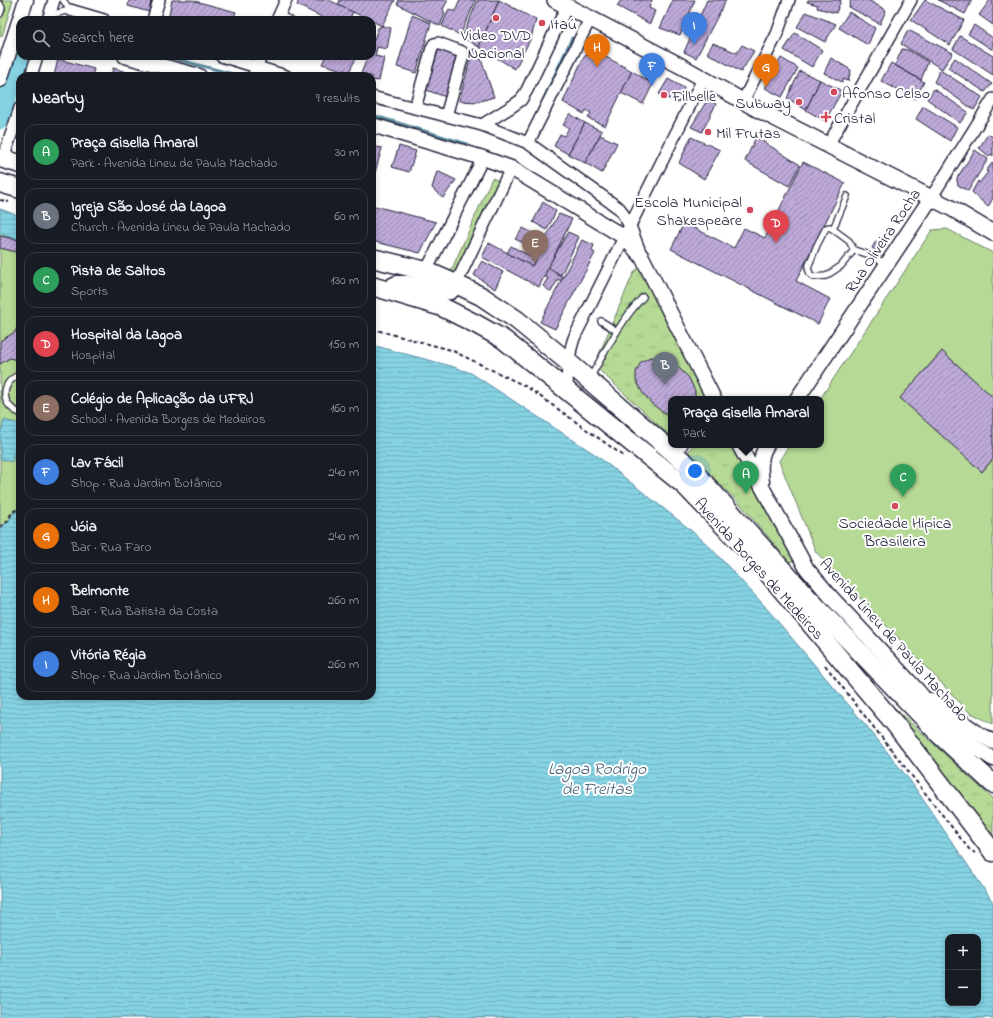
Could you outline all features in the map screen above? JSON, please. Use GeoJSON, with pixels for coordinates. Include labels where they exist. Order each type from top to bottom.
{"type":"FeatureCollection","features":[{"type":"Feature","properties":{"kind":"highway"},"geometry":{"type":"LineString","coordinates":[[0,183],[16,188]]}},
{"type":"Feature","properties":{"kind":"highway","name":"Avenida Borges de Medeiros"},"geometry":{"type":"LineString","coordinates":[[376,259],[426,271],[481,296],[517,320],[589,380],[668,440]]}},
{"type":"Feature","properties":{"kind":"highway"},"geometry":{"type":"LineString","coordinates":[[378,288],[408,285],[442,291],[450,290],[456,284]]}},
{"type":"Feature","properties":{"kind":"highway","name":"Avenida Borges de Medeiros"},"geometry":{"type":"LineString","coordinates":[[378,288],[442,307],[503,339],[684,485],[756,559],[894,724],[993,852]]}},
{"type":"Feature","properties":{"kind":"highway","name":"Avenida Borges de Medeiros"},"geometry":{"type":"LineString","coordinates":[[681,450],[690,468],[809,599],[941,736],[993,784]]}},
{"type":"Feature","properties":{"kind":"main road"},"geometry":{"type":"LineString","coordinates":[[568,4],[590,19],[681,66],[743,101],[957,211],[993,232]]}},
{"type":"Feature","properties":{"kind":"street"},"geometry":{"type":"LineString","coordinates":[[50,16],[54,0]]}},
{"type":"Feature","properties":{"kind":"street"},"geometry":{"type":"LineString","coordinates":[[154,16],[159,0]]}},
{"type":"Feature","properties":{"kind":"street"},"geometry":{"type":"LineString","coordinates":[[278,16],[286,0]]}},
{"type":"Feature","properties":{"kind":"street"},"geometry":{"type":"LineString","coordinates":[[743,101],[777,34],[789,0]]}},
{"type":"Feature","properties":{"kind":"street"},"geometry":{"type":"LineString","coordinates":[[828,145],[911,0]]}},
{"type":"Feature","properties":{"kind":"street"},"geometry":{"type":"LineString","coordinates":[[482,125],[511,108],[521,100],[568,4]]}},
{"type":"Feature","properties":{"kind":"street"},"geometry":{"type":"LineString","coordinates":[[70,10],[90,16]]}},
{"type":"Feature","properties":{"kind":"street"},"geometry":{"type":"LineString","coordinates":[[528,143],[590,19]]}},
{"type":"Feature","properties":{"kind":"street"},"geometry":{"type":"LineString","coordinates":[[0,80],[3,62],[16,31]]}},
{"type":"Feature","properties":{"kind":"street"},"geometry":{"type":"LineString","coordinates":[[415,108],[432,48],[434,44],[438,43],[462,52],[463,55],[446,116]]}},
{"type":"Feature","properties":{"kind":"street"},"geometry":{"type":"LineString","coordinates":[[32,72],[36,60]]}},
{"type":"Feature","properties":{"kind":"street"},"geometry":{"type":"LineString","coordinates":[[140,60],[184,72]]}},
{"type":"Feature","properties":{"kind":"street"},"geometry":{"type":"LineString","coordinates":[[230,60],[255,71],[259,60]]}},
{"type":"Feature","properties":{"kind":"street"},"geometry":{"type":"LineString","coordinates":[[567,390],[568,362],[570,349],[574,338],[703,79]]}},
{"type":"Feature","properties":{"kind":"street"},"geometry":{"type":"LineString","coordinates":[[376,98],[482,125],[528,143],[620,209],[627,232],[642,257],[712,396]]}},
{"type":"Feature","properties":{"kind":"street","name":"Rua Oliveira Rocha"},"geometry":{"type":"LineString","coordinates":[[799,396],[931,198],[993,99]]}},
{"type":"Feature","properties":{"kind":"street"},"geometry":{"type":"LineString","coordinates":[[8,160],[16,125]]}},
{"type":"Feature","properties":{"kind":"street"},"geometry":{"type":"LineString","coordinates":[[376,126],[483,158],[511,168],[627,232]]}},
{"type":"Feature","properties":{"kind":"street"},"geometry":{"type":"LineString","coordinates":[[426,271],[483,158]]}},
{"type":"Feature","properties":{"kind":"street"},"geometry":{"type":"LineString","coordinates":[[456,284],[511,168]]}},
{"type":"Feature","properties":{"kind":"street","name":"Avenida Lineu de Paula Machado"},"geometry":{"type":"LineString","coordinates":[[742,448],[808,569],[831,597],[918,691],[944,723],[982,738],[993,759]]}},
{"type":"Feature","properties":{"kind":"street"},"geometry":{"type":"LineString","coordinates":[[762,448],[761,472],[764,489]]}},
{"type":"Feature","properties":{"kind":"street"},"geometry":{"type":"LineString","coordinates":[[941,736],[982,738],[993,742]]}},
{"type":"Feature","properties":{"kind":"street"},"geometry":{"type":"LineString","coordinates":[[982,738],[993,751]]}},
{"type":"Feature","properties":{"kind":"lane"},"geometry":{"type":"LineString","coordinates":[[54,16],[70,10],[64,0]]}},
{"type":"Feature","properties":{"kind":"lane"},"geometry":{"type":"LineString","coordinates":[[0,4],[2,8],[0,14]]}},
{"type":"Feature","properties":{"kind":"lane"},"geometry":{"type":"LineString","coordinates":[[834,229],[847,196]]}},
{"type":"Feature","properties":{"kind":"lane"},"geometry":{"type":"LineString","coordinates":[[854,250],[841,266],[826,276],[814,277],[810,274],[808,268],[817,245],[826,228],[830,227],[849,241],[854,250],[870,255],[886,264]]}},
{"type":"Feature","properties":{"kind":"lane"},"geometry":{"type":"LineString","coordinates":[[589,380],[633,307],[643,296]]}},
{"type":"Feature","properties":{"kind":"lane"},"geometry":{"type":"LineString","coordinates":[[601,321],[618,331]]}},
{"type":"Feature","properties":{"kind":"lane"},"geometry":{"type":"LineString","coordinates":[[16,376],[7,384],[4,396],[9,407],[16,412]]}},
{"type":"Feature","properties":{"kind":"path"},"geometry":{"type":"LineString","coordinates":[[376,330],[451,350],[527,387],[628,459]]}},
{"type":"Feature","properties":{"kind":"path"},"geometry":{"type":"LineString","coordinates":[[0,527],[6,522],[12,512],[16,510]]}},
{"type":"Feature","properties":{"kind":"path"},"geometry":{"type":"LineString","coordinates":[[823,663],[969,849],[975,853]]}},
{"type":"Feature","properties":{"kind":"green space"},"geometry":{"type":"Polygon","coordinates":[[[0,0],[13,0],[2,36],[0,37],[0,0]]]}},
{"type":"Feature","properties":{"kind":"green space"},"geometry":{"type":"Polygon","coordinates":[[[492,178],[504,183],[460,276],[451,271],[492,178]]]}},
{"type":"Feature","properties":{"kind":"green space","name":"Sociedade Hípica Brasileira"},"geometry":{"type":"Polygon","coordinates":[[[947,229],[993,253],[993,724],[969,712],[816,552],[779,461],[787,448],[824,448],[824,396],[822,396],[932,230],[947,229]]]}},
{"type":"Feature","properties":{"kind":"green space"},"geometry":{"type":"Polygon","coordinates":[[[0,234],[16,239],[16,512],[13,513],[9,521],[0,528],[0,234]]]}},
{"type":"Feature","properties":{"kind":"green space"},"geometry":{"type":"Polygon","coordinates":[[[637,269],[643,269],[708,396],[668,396],[668,434],[598,369],[597,359],[633,274],[637,269]]]}},
{"type":"Feature","properties":{"kind":"green space"},"geometry":{"type":"Polygon","coordinates":[[[691,448],[738,448],[792,551],[794,560],[790,562],[787,560],[740,504],[689,455],[688,452],[691,448]]]}},
{"type":"Feature","properties":{"kind":"green space"},"geometry":{"type":"Polygon","coordinates":[[[884,698],[993,799],[993,842],[884,698]]]}},
{"type":"Feature","properties":{"kind":"water"},"geometry":{"type":"Polygon","coordinates":[[[0,209],[16,215],[16,239],[0,234],[0,209]]]}},
{"type":"Feature","properties":{"kind":"water","name":"Lagoa Rodrigo de Freitas"},"geometry":{"type":"Polygon","coordinates":[[[376,346],[451,366],[471,373],[596,455],[708,545],[762,603],[869,729],[911,782],[993,902],[993,1018],[0,1018],[0,528],[9,521],[13,513],[16,512],[16,700],[376,700],[376,346]]]}},
{"type":"Feature","properties":{"kind":"water"},"geometry":{"type":"Polygon","coordinates":[[[4,420],[16,423],[16,446],[12,462],[0,459],[0,435],[4,420]]]}},
{"type":"Feature","properties":{"kind":"building"},"geometry":{"type":"Polygon","coordinates":[[[129,0],[151,0],[149,12],[128,6],[129,0]]]}},
{"type":"Feature","properties":{"kind":"building"},"geometry":{"type":"Polygon","coordinates":[[[172,0],[191,0],[236,12],[234,16],[169,16],[172,0]]]}},
{"type":"Feature","properties":{"kind":"building"},"geometry":{"type":"Polygon","coordinates":[[[299,0],[329,0],[353,12],[351,16],[320,16],[297,5],[299,0]]]}},
{"type":"Feature","properties":{"kind":"building"},"geometry":{"type":"Polygon","coordinates":[[[340,0],[395,0],[382,26],[376,23],[376,16],[361,16],[338,5],[340,0]]]}},
{"type":"Feature","properties":{"kind":"building"},"geometry":{"type":"Polygon","coordinates":[[[399,0],[448,0],[443,9],[445,14],[440,26],[397,4],[399,0]]]}},
{"type":"Feature","properties":{"kind":"building"},"geometry":{"type":"Polygon","coordinates":[[[460,0],[476,0],[460,35],[442,26],[449,9],[455,12],[460,0]]]}},
{"type":"Feature","properties":{"kind":"building"},"geometry":{"type":"Polygon","coordinates":[[[478,0],[499,0],[479,47],[462,37],[478,0]]]}},
{"type":"Feature","properties":{"kind":"building"},"geometry":{"type":"Polygon","coordinates":[[[499,0],[536,20],[531,38],[515,69],[479,47],[499,0]]]}},
{"type":"Feature","properties":{"kind":"building"},"geometry":{"type":"Polygon","coordinates":[[[621,0],[652,0],[649,8],[655,11],[650,24],[617,6],[621,0]]]}},
{"type":"Feature","properties":{"kind":"building"},"geometry":{"type":"Polygon","coordinates":[[[673,0],[695,0],[680,35],[660,28],[673,0]]]}},
{"type":"Feature","properties":{"kind":"building"},"geometry":{"type":"Polygon","coordinates":[[[707,0],[726,0],[696,58],[684,52],[707,0]]]}},
{"type":"Feature","properties":{"kind":"building"},"geometry":{"type":"Polygon","coordinates":[[[808,0],[841,0],[836,13],[817,8],[818,5],[807,2],[808,0]]]}},
{"type":"Feature","properties":{"kind":"building"},"geometry":{"type":"Polygon","coordinates":[[[851,0],[868,0],[886,10],[880,24],[849,7],[851,0]]]}},
{"type":"Feature","properties":{"kind":"building"},"geometry":{"type":"Polygon","coordinates":[[[925,0],[964,20],[950,45],[911,20],[925,0]]]}},
{"type":"Feature","properties":{"kind":"building"},"geometry":{"type":"Polygon","coordinates":[[[938,0],[972,0],[965,14],[938,0]]]}},
{"type":"Feature","properties":{"kind":"building"},"geometry":{"type":"Polygon","coordinates":[[[990,0],[993,0],[993,25],[979,15],[990,0]]]}},
{"type":"Feature","properties":{"kind":"building"},"geometry":{"type":"Polygon","coordinates":[[[806,12],[836,24],[825,42],[797,27],[806,12]]]}},
{"type":"Feature","properties":{"kind":"building"},"geometry":{"type":"Polygon","coordinates":[[[849,12],[875,28],[868,45],[839,28],[849,12]]]}},
{"type":"Feature","properties":{"kind":"building"},"geometry":{"type":"Polygon","coordinates":[[[412,15],[431,23],[416,73],[397,67],[412,15]]]}},
{"type":"Feature","properties":{"kind":"building"},"geometry":{"type":"Polygon","coordinates":[[[974,25],[993,38],[993,50],[968,34],[974,25]]]}},
{"type":"Feature","properties":{"kind":"building"},"geometry":{"type":"Polygon","coordinates":[[[382,26],[391,28],[387,49],[377,47],[376,52],[376,34],[378,28],[382,26]]]}},
{"type":"Feature","properties":{"kind":"building"},"geometry":{"type":"Polygon","coordinates":[[[908,30],[953,53],[942,69],[901,44],[908,30]]]}},
{"type":"Feature","properties":{"kind":"building"},"geometry":{"type":"Polygon","coordinates":[[[795,33],[822,50],[812,67],[784,50],[795,33]]]}},
{"type":"Feature","properties":{"kind":"building"},"geometry":{"type":"Polygon","coordinates":[[[960,36],[993,56],[993,75],[953,49],[960,36]]]}},
{"type":"Feature","properties":{"kind":"building"},"geometry":{"type":"Polygon","coordinates":[[[713,43],[737,53],[742,45],[754,51],[741,72],[707,53],[713,43]]]}},
{"type":"Feature","properties":{"kind":"building"},"geometry":{"type":"Polygon","coordinates":[[[439,47],[459,55],[446,97],[426,90],[439,47]]]}},
{"type":"Feature","properties":{"kind":"building"},"geometry":{"type":"Polygon","coordinates":[[[473,49],[478,50],[494,97],[477,102],[459,101],[473,49]]]}},
{"type":"Feature","properties":{"kind":"building"},"geometry":{"type":"Polygon","coordinates":[[[902,49],[908,50],[928,62],[921,80],[895,65],[902,49]]]}},
{"type":"Feature","properties":{"kind":"building"},"geometry":{"type":"Polygon","coordinates":[[[595,53],[599,57],[602,55],[632,71],[605,126],[588,118],[591,113],[586,110],[584,114],[563,102],[584,56],[595,53]]]}},
{"type":"Feature","properties":{"kind":"building"},"geometry":{"type":"Polygon","coordinates":[[[376,56],[384,58],[379,81],[376,81],[376,72],[362,72],[366,60],[376,60],[376,56]]]}},
{"type":"Feature","properties":{"kind":"building"},"geometry":{"type":"Polygon","coordinates":[[[781,58],[798,68],[782,97],[765,88],[781,58]]]}},
{"type":"Feature","properties":{"kind":"building"},"geometry":{"type":"Polygon","coordinates":[[[831,58],[851,70],[848,81],[843,79],[842,82],[824,73],[831,58]]]}},
{"type":"Feature","properties":{"kind":"building"},"geometry":{"type":"Polygon","coordinates":[[[955,58],[992,84],[985,92],[948,68],[955,58]]]}},
{"type":"Feature","properties":{"kind":"building"},"geometry":{"type":"Polygon","coordinates":[[[58,60],[94,69],[93,72],[55,72],[58,60]]]}},
{"type":"Feature","properties":{"kind":"building"},"geometry":{"type":"Polygon","coordinates":[[[324,60],[355,60],[349,72],[322,64],[324,60]]]}},
{"type":"Feature","properties":{"kind":"building"},"geometry":{"type":"Polygon","coordinates":[[[891,63],[924,82],[915,99],[881,81],[891,63]]]}},
{"type":"Feature","properties":{"kind":"building"},"geometry":{"type":"Polygon","coordinates":[[[113,68],[127,72],[112,72],[113,68]]]}},
{"type":"Feature","properties":{"kind":"building"},"geometry":{"type":"Polygon","coordinates":[[[940,70],[982,97],[974,110],[934,82],[940,70]]]}},
{"type":"Feature","properties":{"kind":"building"},"geometry":{"type":"Polygon","coordinates":[[[632,71],[653,84],[643,104],[621,93],[632,71]]]}},
{"type":"Feature","properties":{"kind":"building"},"geometry":{"type":"Polygon","coordinates":[[[800,71],[820,80],[806,110],[787,98],[800,71]]]}},
{"type":"Feature","properties":{"kind":"building"},"geometry":{"type":"Polygon","coordinates":[[[668,79],[684,88],[678,103],[659,94],[668,79]]]}},
{"type":"Feature","properties":{"kind":"building"},"geometry":{"type":"Polygon","coordinates":[[[820,80],[842,91],[825,121],[806,110],[820,80]]]}},
{"type":"Feature","properties":{"kind":"building"},"geometry":{"type":"Polygon","coordinates":[[[934,89],[968,112],[960,123],[927,99],[934,89]]]}},
{"type":"Feature","properties":{"kind":"building"},"geometry":{"type":"Polygon","coordinates":[[[710,100],[716,104],[702,132],[691,127],[706,102],[710,100]]]}},
{"type":"Feature","properties":{"kind":"building"},"geometry":{"type":"Polygon","coordinates":[[[923,106],[957,127],[950,141],[916,119],[923,106]]]}},
{"type":"Feature","properties":{"kind":"building"},"geometry":{"type":"Polygon","coordinates":[[[570,114],[585,123],[568,154],[554,146],[560,134],[564,136],[569,128],[563,125],[570,114]]]}},
{"type":"Feature","properties":{"kind":"building"},"geometry":{"type":"Polygon","coordinates":[[[585,123],[602,131],[585,163],[568,154],[585,123]]]}},
{"type":"Feature","properties":{"kind":"building"},"geometry":{"type":"Polygon","coordinates":[[[988,134],[993,137],[993,156],[991,154],[989,156],[979,148],[988,134]]]}},
{"type":"Feature","properties":{"kind":"building"},"geometry":{"type":"Polygon","coordinates":[[[600,135],[617,143],[602,173],[585,163],[600,135]]]}},
{"type":"Feature","properties":{"kind":"building"},"geometry":{"type":"Polygon","coordinates":[[[691,137],[720,150],[704,179],[679,163],[691,137]]]}},
{"type":"Feature","properties":{"kind":"building"},"geometry":{"type":"Polygon","coordinates":[[[756,137],[800,165],[789,186],[745,161],[756,137]]]}},
{"type":"Feature","properties":{"kind":"building"},"geometry":{"type":"Polygon","coordinates":[[[399,146],[416,151],[409,172],[392,167],[399,146]]]}},
{"type":"Feature","properties":{"kind":"building"},"geometry":{"type":"Polygon","coordinates":[[[376,147],[382,148],[376,169],[376,147]]]}},
{"type":"Feature","properties":{"kind":"building"},"geometry":{"type":"Polygon","coordinates":[[[975,150],[988,159],[968,191],[958,185],[957,178],[975,150]]]}},
{"type":"Feature","properties":{"kind":"building"},"geometry":{"type":"Polygon","coordinates":[[[803,162],[845,183],[796,281],[830,299],[818,324],[671,249],[684,223],[734,248],[744,228],[765,238],[803,162]]]}},
{"type":"Feature","properties":{"kind":"building"},"geometry":{"type":"Polygon","coordinates":[[[993,162],[993,198],[988,207],[972,192],[978,181],[979,183],[988,172],[986,171],[993,162]]]}},
{"type":"Feature","properties":{"kind":"building"},"geometry":{"type":"Polygon","coordinates":[[[437,171],[456,180],[443,198],[432,188],[437,171]]]}},
{"type":"Feature","properties":{"kind":"building"},"geometry":{"type":"Polygon","coordinates":[[[543,202],[556,211],[547,230],[533,222],[543,202]]]}},
{"type":"Feature","properties":{"kind":"building"},"geometry":{"type":"Polygon","coordinates":[[[376,206],[436,222],[420,253],[376,242],[376,206]]]}},
{"type":"Feature","properties":{"kind":"building"},"geometry":{"type":"Polygon","coordinates":[[[559,214],[572,219],[539,287],[482,257],[489,243],[532,266],[540,251],[515,239],[523,228],[545,239],[559,214]]]}},
{"type":"Feature","properties":{"kind":"building"},"geometry":{"type":"Polygon","coordinates":[[[568,232],[579,237],[561,275],[548,267],[568,232]]]}},
{"type":"Feature","properties":{"kind":"building"},"geometry":{"type":"Polygon","coordinates":[[[0,236],[16,239],[16,252],[0,248],[0,236]]]}},
{"type":"Feature","properties":{"kind":"building"},"geometry":{"type":"Polygon","coordinates":[[[582,240],[594,245],[592,251],[595,253],[555,329],[540,322],[582,240]]]}},
{"type":"Feature","properties":{"kind":"building"},"geometry":{"type":"Polygon","coordinates":[[[876,241],[883,245],[879,252],[872,248],[876,241]]]}},
{"type":"Feature","properties":{"kind":"building"},"geometry":{"type":"Polygon","coordinates":[[[511,246],[536,259],[532,266],[507,253],[511,246]]]}},
{"type":"Feature","properties":{"kind":"building"},"geometry":{"type":"Polygon","coordinates":[[[482,261],[503,272],[495,289],[474,275],[482,261]]]}},
{"type":"Feature","properties":{"kind":"building"},"geometry":{"type":"Polygon","coordinates":[[[548,269],[563,277],[561,281],[558,279],[551,292],[543,286],[548,278],[544,276],[548,269]]]}},
{"type":"Feature","properties":{"kind":"building"},"geometry":{"type":"Polygon","coordinates":[[[16,330],[16,360],[10,358],[0,364],[0,341],[16,330]]]}},
{"type":"Feature","properties":{"kind":"building"},"geometry":{"type":"Polygon","coordinates":[[[942,351],[993,397],[993,459],[982,472],[900,398],[942,351]]]}},
{"type":"Feature","properties":{"kind":"building"},"geometry":{"type":"Polygon","coordinates":[[[650,357],[660,358],[670,362],[679,368],[689,378],[695,391],[695,396],[668,396],[668,414],[661,411],[651,403],[642,392],[636,380],[636,372],[641,362],[650,357]]]}},
{"type":"Feature","properties":{"kind":"waterway"},"geometry":{"type":"LineString","coordinates":[[539,109],[572,38]]}},
{"type":"Feature","properties":{"kind":"waterway"},"geometry":{"type":"LineString","coordinates":[[0,120],[19,60]]}},
{"type":"Feature","properties":{"kind":"waterway"},"geometry":{"type":"LineString","coordinates":[[180,60],[225,72]]}},
{"type":"Feature","properties":{"kind":"waterway"},"geometry":{"type":"LineString","coordinates":[[376,116],[467,144]]}},
{"type":"Feature","properties":{"kind":"place","name":"Video DVD Nacional"},"geometry":{"type":"Point","coordinates":[496,18]}},
{"type":"Feature","properties":{"kind":"place","name":"Itaú"},"geometry":{"type":"Point","coordinates":[542,23]}},
{"type":"Feature","properties":{"kind":"place","name":"Vitória Régia"},"geometry":{"type":"Point","coordinates":[694,45]}},
{"type":"Feature","properties":{"kind":"place","name":"Belmonte"},"geometry":{"type":"Point","coordinates":[597,67]}},
{"type":"Feature","properties":{"kind":"place","name":"Lav Fácil"},"geometry":{"type":"Point","coordinates":[652,86]}},
{"type":"Feature","properties":{"kind":"place","name":"Jóia"},"geometry":{"type":"Point","coordinates":[766,87]}},
{"type":"Feature","properties":{"kind":"place","name":"Afonso Celso"},"geometry":{"type":"Point","coordinates":[834,92]}},
{"type":"Feature","properties":{"kind":"place","name":"Filbelle"},"geometry":{"type":"Point","coordinates":[664,95]}},
{"type":"Feature","properties":{"kind":"place","name":"Subway"},"geometry":{"type":"Point","coordinates":[799,102]}},
{"type":"Feature","properties":{"kind":"place","name":"Cristal"},"geometry":{"type":"Point","coordinates":[826,117]}},
{"type":"Feature","properties":{"kind":"place","name":"Mil Frutas"},"geometry":{"type":"Point","coordinates":[708,132]}},
{"type":"Feature","properties":{"kind":"place","name":"Escola Municipal Shakespeare"},"geometry":{"type":"Point","coordinates":[750,210]}},
{"type":"Feature","properties":{"kind":"place","name":"Hospital da Lagoa"},"geometry":{"type":"Point","coordinates":[776,243]}},
{"type":"Feature","properties":{"kind":"place","name":"Colégio de Aplicação da UFRJ"},"geometry":{"type":"Point","coordinates":[535,263]}},
{"type":"Feature","properties":{"kind":"place","name":"Igreja São José da Lagoa"},"geometry":{"type":"Point","coordinates":[665,385]}},
{"type":"Feature","properties":{"kind":"place","name":"Praça Gisella Amaral"},"geometry":{"type":"Point","coordinates":[746,494]}},
{"type":"Feature","properties":{"kind":"place","name":"Pista de Saltos"},"geometry":{"type":"Point","coordinates":[903,497]}},
{"type":"Feature","properties":{"kind":"place","name":"Sociedade Hípica Brasileira"},"geometry":{"type":"Point","coordinates":[895,506]}}]}
